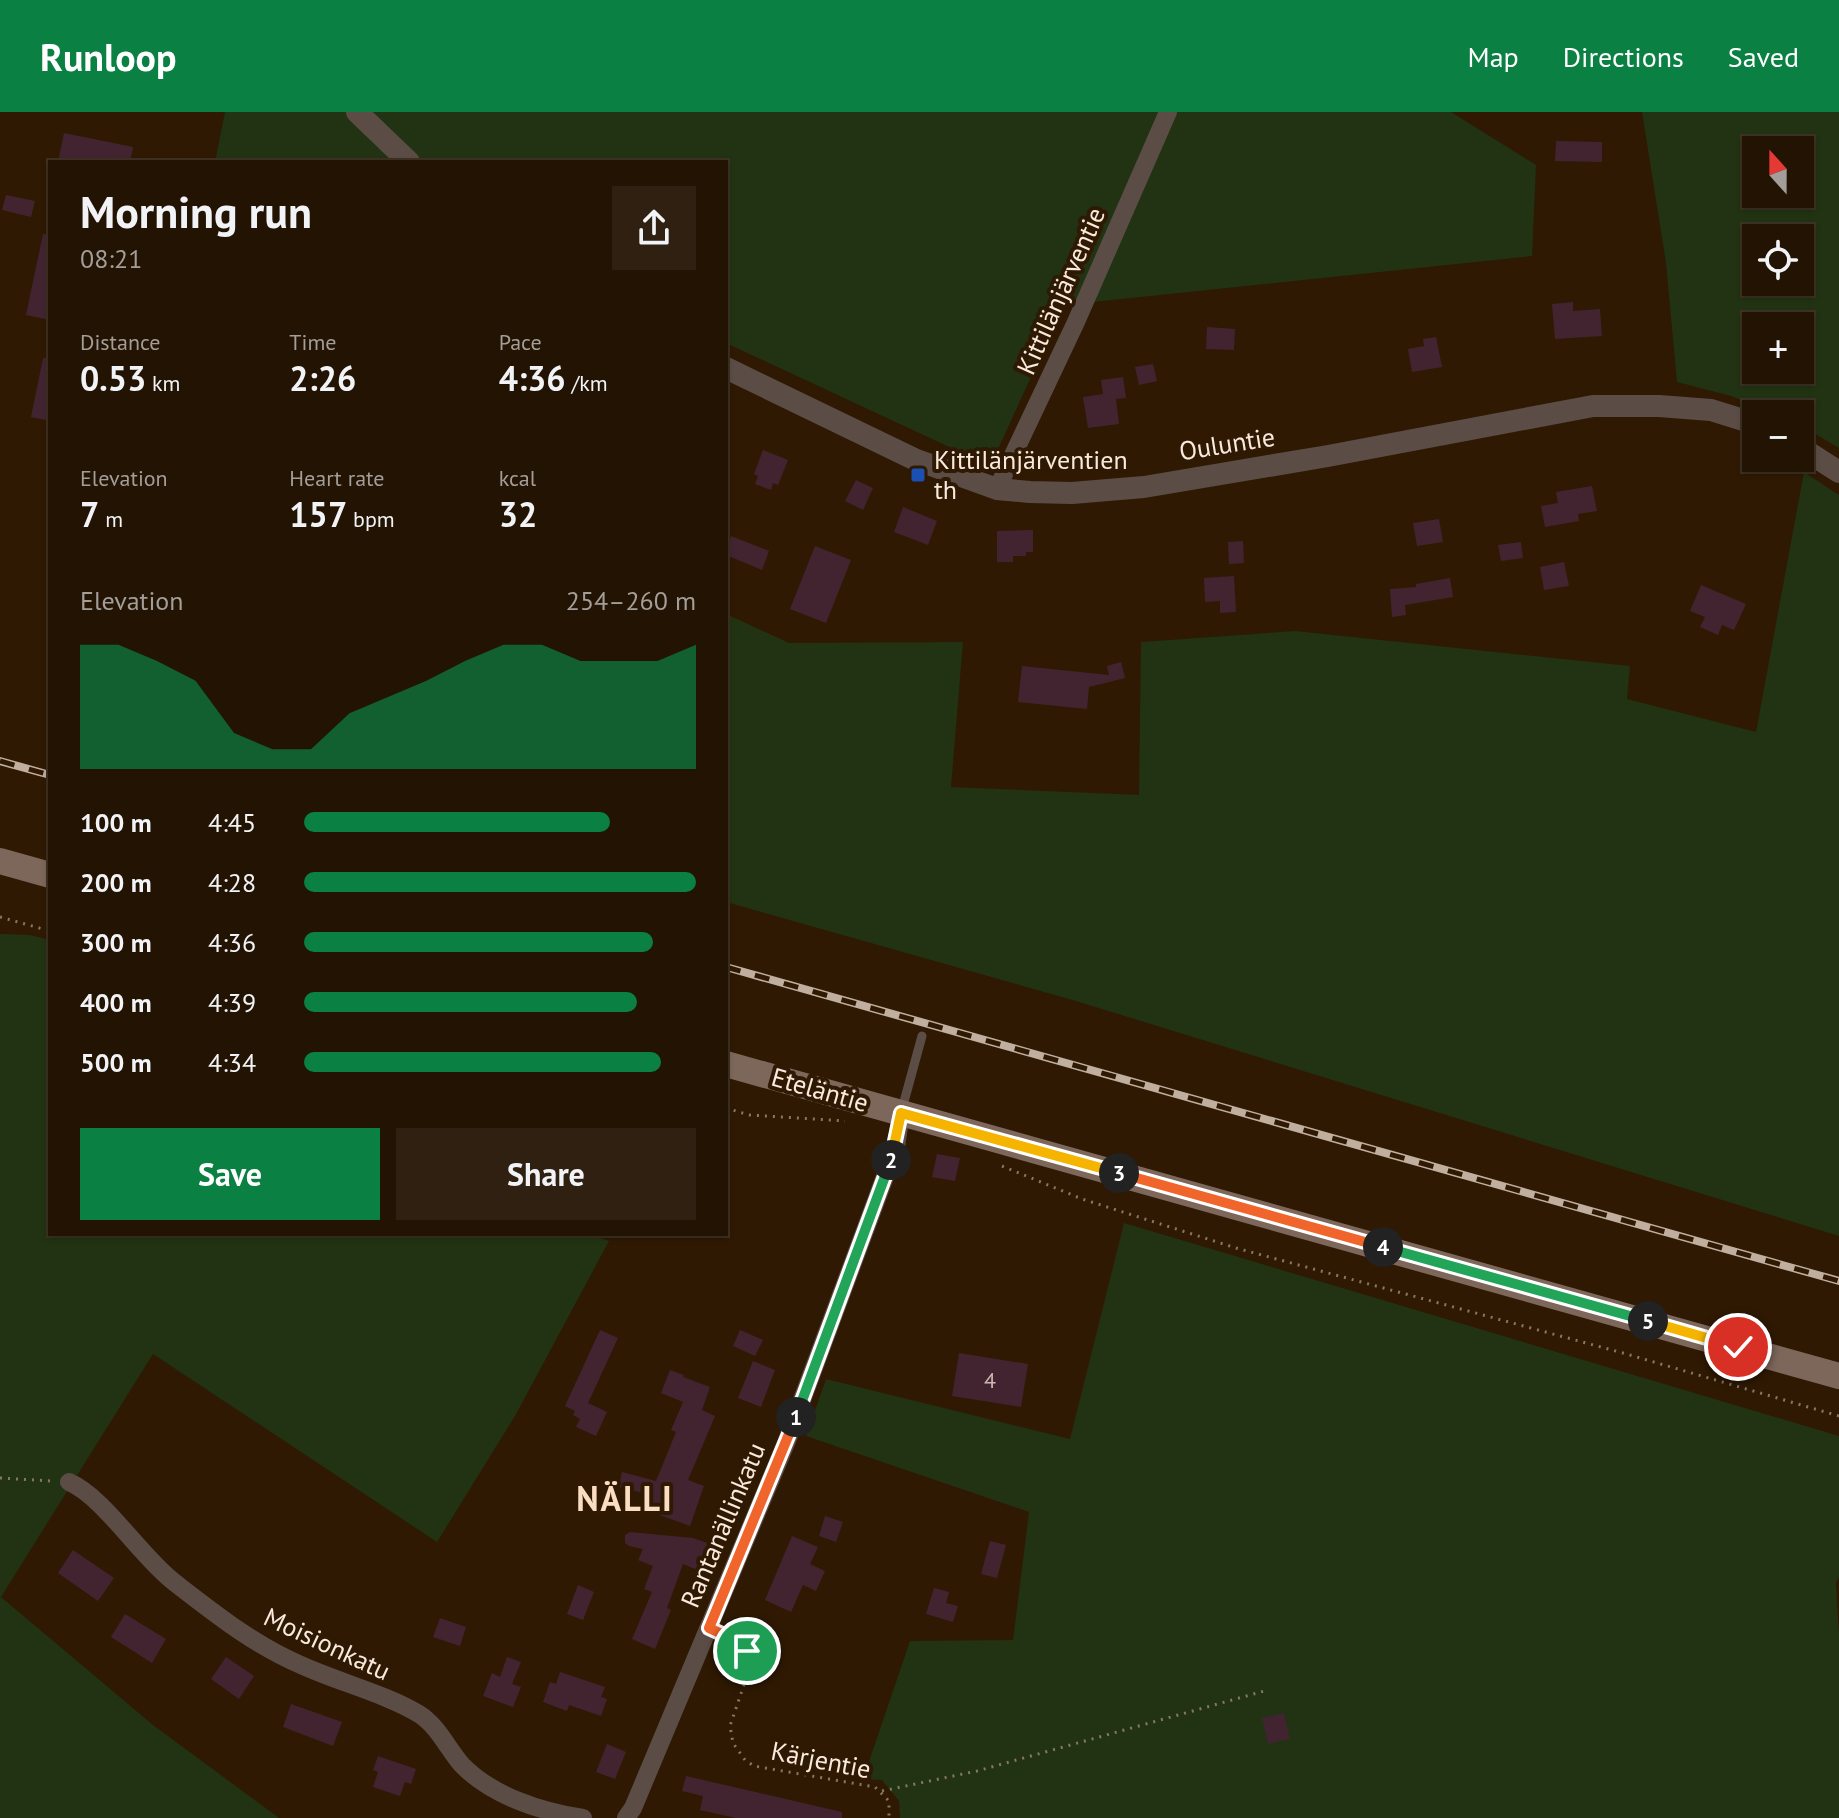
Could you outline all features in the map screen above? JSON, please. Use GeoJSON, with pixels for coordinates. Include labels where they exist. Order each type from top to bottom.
{"type":"FeatureCollection","features":[{"type":"Feature","properties":{"kind":"main road"},"geometry":{"type":"LineString","coordinates":[[0,861],[48,874]]}},
{"type":"Feature","properties":{"kind":"main road","name":"Eteläntie"},"geometry":{"type":"LineString","coordinates":[[728,1065],[1839,1376]]}},
{"type":"Feature","properties":{"kind":"street"},"geometry":{"type":"LineString","coordinates":[[357,112],[407,160]]}},
{"type":"Feature","properties":{"kind":"street","name":"Kittilänjärventie"},"geometry":{"type":"LineString","coordinates":[[997,489],[1076,322],[1168,112]]}},
{"type":"Feature","properties":{"kind":"street","name":"Ouluntie"},"geometry":{"type":"LineString","coordinates":[[728,369],[914,459],[997,489],[1072,493],[1144,487],[1593,406],[1643,405],[1711,410],[1742,420]]}},
{"type":"Feature","properties":{"kind":"street"},"geometry":{"type":"LineString","coordinates":[[1814,456],[1839,472]]}},
{"type":"Feature","properties":{"kind":"street","name":"Rantanällinkatu"},"geometry":{"type":"LineString","coordinates":[[624,1817],[633,1808],[786,1443],[896,1147],[901,1113]]}},
{"type":"Feature","properties":{"kind":"street","name":"Moisionkatu"},"geometry":{"type":"LineString","coordinates":[[69,1482],[93,1498],[171,1580],[246,1637],[301,1665],[421,1715],[462,1764],[486,1784],[539,1808],[583,1818]]}},
{"type":"Feature","properties":{"kind":"lane"},"geometry":{"type":"LineString","coordinates":[[901,1113],[922,1036]]}},
{"type":"Feature","properties":{"kind":"path"},"geometry":{"type":"LineString","coordinates":[[0,917],[48,930]]}},
{"type":"Feature","properties":{"kind":"path"},"geometry":{"type":"LineString","coordinates":[[728,1109],[749,1115],[847,1122]]}},
{"type":"Feature","properties":{"kind":"path"},"geometry":{"type":"LineString","coordinates":[[996,1163],[1082,1199],[1236,1248],[1608,1349],[1839,1416]]}},
{"type":"Feature","properties":{"kind":"path"},"geometry":{"type":"LineString","coordinates":[[0,1478],[69,1482]]}},
{"type":"Feature","properties":{"kind":"path","name":"Kärjentie"},"geometry":{"type":"LineString","coordinates":[[709,1628],[737,1641],[750,1658],[750,1671],[730,1726],[733,1743],[745,1760],[754,1766],[868,1785],[882,1791],[889,1801],[889,1818]]}},
{"type":"Feature","properties":{"kind":"path"},"geometry":{"type":"LineString","coordinates":[[882,1791],[977,1771],[1268,1690]]}},
{"type":"Feature","properties":{"kind":"green space"},"geometry":{"type":"Polygon","coordinates":[[[225,112],[1451,112],[1536,165],[1532,256],[1064,305],[993,460],[975,459],[728,344],[728,160],[215,160],[225,112]]]}},
{"type":"Feature","properties":{"kind":"green space"},"geometry":{"type":"Polygon","coordinates":[[[1642,112],[1839,112],[1839,448],[1814,433],[1814,400],[1742,400],[1677,382],[1666,263],[1642,112]]]}},
{"type":"Feature","properties":{"kind":"green space"},"geometry":{"type":"Polygon","coordinates":[[[1804,472],[1839,495],[1839,1236],[1076,1001],[728,903],[728,615],[789,643],[963,642],[951,787],[1139,795],[1141,642],[1295,631],[1630,666],[1627,699],[1756,732],[1804,472]]]}},
{"type":"Feature","properties":{"kind":"green space"},"geometry":{"type":"Polygon","coordinates":[[[0,934],[30,935],[48,940],[48,1236],[595,1236],[609,1241],[515,1416],[437,1542],[153,1354],[1,1597],[153,1725],[279,1818],[0,1818],[0,934]]]}},
{"type":"Feature","properties":{"kind":"green space"},"geometry":{"type":"Polygon","coordinates":[[[1124,1223],[1839,1436],[1839,1577],[1836,1583],[1839,1818],[900,1818],[899,1801],[882,1780],[863,1779],[910,1641],[1013,1640],[1029,1512],[806,1436],[826,1379],[1070,1439],[1124,1223]]]}},
{"type":"Feature","properties":{"kind":"building"},"geometry":{"type":"Polygon","coordinates":[[[64,133],[133,147],[130,160],[58,160],[64,133]]]}},
{"type":"Feature","properties":{"kind":"building"},"geometry":{"type":"Polygon","coordinates":[[[1556,141],[1602,142],[1602,162],[1555,161],[1556,141]]]}},
{"type":"Feature","properties":{"kind":"building"},"geometry":{"type":"Polygon","coordinates":[[[6,195],[35,201],[31,217],[2,210],[6,195]]]}},
{"type":"Feature","properties":{"kind":"building"},"geometry":{"type":"Polygon","coordinates":[[[43,234],[48,235],[48,320],[26,315],[43,234]]]}},
{"type":"Feature","properties":{"kind":"building"},"geometry":{"type":"Polygon","coordinates":[[[1573,302],[1573,311],[1600,309],[1602,336],[1555,339],[1552,304],[1573,302]]]}},
{"type":"Feature","properties":{"kind":"building"},"geometry":{"type":"Polygon","coordinates":[[[1207,327],[1235,329],[1234,350],[1206,349],[1207,327]]]}},
{"type":"Feature","properties":{"kind":"building"},"geometry":{"type":"Polygon","coordinates":[[[1436,337],[1442,367],[1412,372],[1408,349],[1424,346],[1423,339],[1436,337]]]}},
{"type":"Feature","properties":{"kind":"building"},"geometry":{"type":"Polygon","coordinates":[[[43,358],[48,358],[48,421],[31,417],[43,358]]]}},
{"type":"Feature","properties":{"kind":"building"},"geometry":{"type":"Polygon","coordinates":[[[1153,364],[1157,381],[1139,385],[1135,367],[1153,364]]]}},
{"type":"Feature","properties":{"kind":"building"},"geometry":{"type":"Polygon","coordinates":[[[1123,377],[1126,398],[1116,399],[1119,424],[1088,428],[1083,397],[1103,394],[1101,380],[1123,377]]]}},
{"type":"Feature","properties":{"kind":"building"},"geometry":{"type":"Polygon","coordinates":[[[763,450],[788,460],[778,485],[773,483],[771,490],[755,484],[758,476],[754,474],[763,450]]]}},
{"type":"Feature","properties":{"kind":"building"},"geometry":{"type":"Polygon","coordinates":[[[856,480],[873,488],[863,510],[845,501],[856,480]]]}},
{"type":"Feature","properties":{"kind":"building"},"geometry":{"type":"Polygon","coordinates":[[[1592,486],[1597,511],[1578,514],[1579,521],[1545,527],[1541,506],[1558,503],[1556,492],[1592,486]]]}},
{"type":"Feature","properties":{"kind":"building"},"geometry":{"type":"Polygon","coordinates":[[[903,507],[937,521],[928,545],[894,532],[903,507]]]}},
{"type":"Feature","properties":{"kind":"building"},"geometry":{"type":"Polygon","coordinates":[[[1439,519],[1443,542],[1417,546],[1413,523],[1439,519]]]}},
{"type":"Feature","properties":{"kind":"building"},"geometry":{"type":"Polygon","coordinates":[[[1033,530],[1033,552],[1026,552],[1026,556],[1013,556],[1013,562],[997,562],[997,531],[1033,530]]]}},
{"type":"Feature","properties":{"kind":"building"},"geometry":{"type":"Polygon","coordinates":[[[731,536],[769,551],[762,570],[728,556],[731,536]]]}},
{"type":"Feature","properties":{"kind":"building"},"geometry":{"type":"Polygon","coordinates":[[[1243,541],[1244,563],[1229,564],[1228,542],[1243,541]]]}},
{"type":"Feature","properties":{"kind":"building"},"geometry":{"type":"Polygon","coordinates":[[[1521,542],[1523,558],[1501,561],[1498,545],[1521,542]]]}},
{"type":"Feature","properties":{"kind":"building"},"geometry":{"type":"Polygon","coordinates":[[[815,546],[851,560],[826,623],[790,609],[815,546]]]}},
{"type":"Feature","properties":{"kind":"building"},"geometry":{"type":"Polygon","coordinates":[[[1564,562],[1569,586],[1544,590],[1540,567],[1564,562]]]}},
{"type":"Feature","properties":{"kind":"building"},"geometry":{"type":"Polygon","coordinates":[[[1234,576],[1236,612],[1220,613],[1220,601],[1205,602],[1204,578],[1234,576]]]}},
{"type":"Feature","properties":{"kind":"building"},"geometry":{"type":"Polygon","coordinates":[[[1450,578],[1453,597],[1405,605],[1406,615],[1392,617],[1390,589],[1416,587],[1416,584],[1450,578]]]}},
{"type":"Feature","properties":{"kind":"building"},"geometry":{"type":"Polygon","coordinates":[[[1701,585],[1746,604],[1734,630],[1722,625],[1718,635],[1700,627],[1705,617],[1690,611],[1701,585]]]}},
{"type":"Feature","properties":{"kind":"building"},"geometry":{"type":"Polygon","coordinates":[[[1121,662],[1125,678],[1089,687],[1087,709],[1018,702],[1022,666],[1109,675],[1107,666],[1121,662]]]}},
{"type":"Feature","properties":{"kind":"building"},"geometry":{"type":"Polygon","coordinates":[[[937,1154],[960,1158],[955,1181],[932,1177],[937,1154]]]}},
{"type":"Feature","properties":{"kind":"building"},"geometry":{"type":"Polygon","coordinates":[[[600,1330],[618,1338],[588,1403],[607,1412],[596,1436],[576,1427],[580,1419],[573,1415],[575,1411],[565,1406],[600,1330]]]}},
{"type":"Feature","properties":{"kind":"building"},"geometry":{"type":"Polygon","coordinates":[[[740,1330],[763,1340],[755,1356],[733,1346],[740,1330]]]}},
{"type":"Feature","properties":{"kind":"building"},"geometry":{"type":"Polygon","coordinates":[[[959,1353],[1028,1364],[1021,1407],[952,1396],[959,1353]]]}},
{"type":"Feature","properties":{"kind":"building"},"geometry":{"type":"Polygon","coordinates":[[[753,1361],[775,1370],[761,1407],[738,1398],[753,1361]]]}},
{"type":"Feature","properties":{"kind":"building"},"geometry":{"type":"Polygon","coordinates":[[[670,1370],[710,1387],[702,1410],[715,1416],[688,1480],[704,1486],[690,1526],[646,1510],[651,1495],[619,1487],[622,1472],[656,1481],[676,1432],[671,1430],[683,1402],[661,1393],[670,1370]]]}},
{"type":"Feature","properties":{"kind":"building"},"geometry":{"type":"Polygon","coordinates":[[[825,1516],[843,1522],[836,1542],[819,1536],[825,1516]]]}},
{"type":"Feature","properties":{"kind":"building"},"geometry":{"type":"Polygon","coordinates":[[[630,1532],[693,1538],[710,1544],[700,1571],[683,1564],[667,1608],[671,1610],[655,1649],[632,1639],[652,1592],[644,1589],[653,1566],[638,1560],[643,1549],[625,1543],[625,1535],[630,1532]]]}},
{"type":"Feature","properties":{"kind":"building"},"geometry":{"type":"Polygon","coordinates":[[[792,1536],[818,1547],[810,1564],[825,1571],[816,1591],[803,1585],[791,1612],[765,1600],[792,1536]]]}},
{"type":"Feature","properties":{"kind":"building"},"geometry":{"type":"Polygon","coordinates":[[[990,1541],[1006,1545],[997,1578],[981,1574],[990,1541]]]}},
{"type":"Feature","properties":{"kind":"building"},"geometry":{"type":"Polygon","coordinates":[[[73,1550],[114,1578],[98,1601],[58,1573],[73,1550]]]}},
{"type":"Feature","properties":{"kind":"building"},"geometry":{"type":"Polygon","coordinates":[[[578,1585],[594,1592],[583,1620],[567,1614],[578,1585]]]}},
{"type":"Feature","properties":{"kind":"building"},"geometry":{"type":"Polygon","coordinates":[[[934,1588],[949,1592],[946,1603],[958,1606],[953,1622],[926,1614],[934,1588]]]}},
{"type":"Feature","properties":{"kind":"building"},"geometry":{"type":"Polygon","coordinates":[[[125,1614],[166,1639],[152,1663],[111,1637],[125,1614]]]}},
{"type":"Feature","properties":{"kind":"building"},"geometry":{"type":"Polygon","coordinates":[[[440,1618],[466,1627],[460,1646],[433,1637],[440,1618]]]}},
{"type":"Feature","properties":{"kind":"building"},"geometry":{"type":"Polygon","coordinates":[[[226,1657],[254,1676],[239,1699],[211,1679],[226,1657]]]}},
{"type":"Feature","properties":{"kind":"building"},"geometry":{"type":"Polygon","coordinates":[[[507,1657],[521,1662],[512,1684],[521,1687],[513,1707],[483,1696],[492,1673],[500,1677],[507,1657]]]}},
{"type":"Feature","properties":{"kind":"building"},"geometry":{"type":"Polygon","coordinates":[[[560,1672],[605,1687],[601,1697],[607,1699],[601,1716],[569,1705],[567,1711],[543,1702],[550,1682],[556,1684],[560,1672]]]}},
{"type":"Feature","properties":{"kind":"building"},"geometry":{"type":"Polygon","coordinates":[[[291,1704],[342,1722],[333,1746],[283,1727],[291,1704]]]}},
{"type":"Feature","properties":{"kind":"building"},"geometry":{"type":"Polygon","coordinates":[[[1284,1713],[1290,1739],[1268,1744],[1262,1718],[1284,1713]]]}},
{"type":"Feature","properties":{"kind":"building"},"geometry":{"type":"Polygon","coordinates":[[[607,1744],[626,1752],[615,1779],[596,1772],[607,1744]]]}},
{"type":"Feature","properties":{"kind":"building"},"geometry":{"type":"Polygon","coordinates":[[[378,1756],[416,1769],[411,1784],[405,1782],[400,1796],[373,1787],[378,1772],[373,1770],[378,1756]]]}},
{"type":"Feature","properties":{"kind":"building"},"geometry":{"type":"Polygon","coordinates":[[[686,1776],[842,1812],[842,1818],[736,1818],[700,1810],[703,1796],[682,1791],[686,1776]]]}},
{"type":"Feature","properties":{"kind":"railway"},"geometry":{"type":"LineString","coordinates":[[0,761],[48,774]]}},
{"type":"Feature","properties":{"kind":"railway"},"geometry":{"type":"LineString","coordinates":[[728,968],[1839,1281]]}},
{"type":"Feature","properties":{"kind":"place","name":"Kittilänjärventien th"},"geometry":{"type":"Point","coordinates":[918,475]}},
{"type":"Feature","properties":{"kind":"district","name":"NÄLLI"},"geometry":{"type":"Point","coordinates":[625,1499]}},
{"type":"Feature","properties":{"kind":"route"},"geometry":{"type":"LineString","coordinates":[[747,1651],[737,1641],[709,1628],[786,1443],[839,1302],[896,1147],[901,1113],[1738,1347]]}}]}
